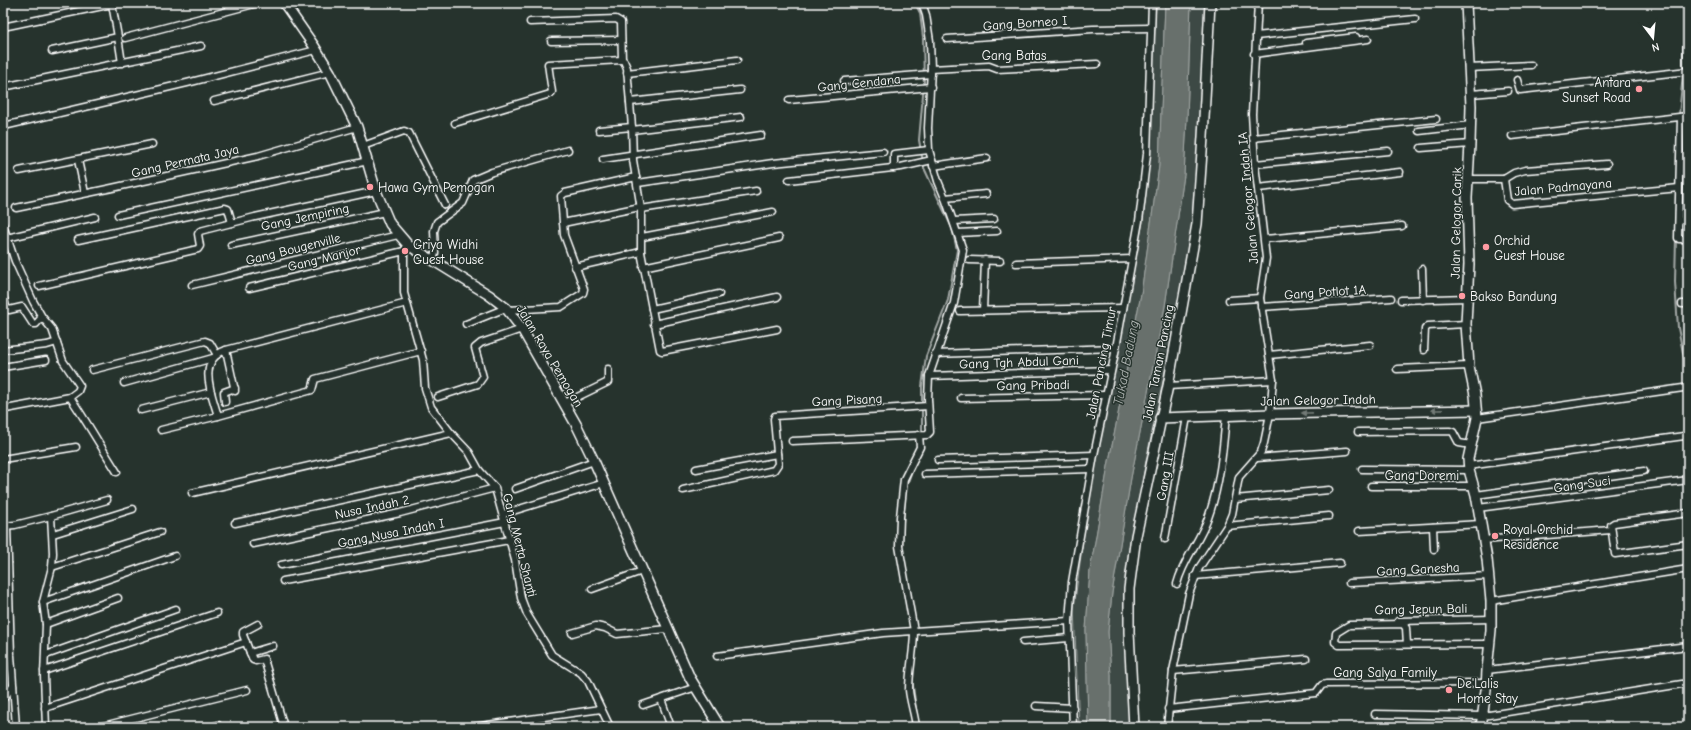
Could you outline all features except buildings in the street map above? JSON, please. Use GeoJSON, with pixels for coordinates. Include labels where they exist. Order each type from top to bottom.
{"type":"FeatureCollection","features":[{"type":"Feature","properties":{"kind":"street"},"geometry":{"type":"LineString","coordinates":[[126,38],[258,3]]}},
{"type":"Feature","properties":{"kind":"street","name":"Jalan Raya Pemogan"},"geometry":{"type":"LineString","coordinates":[[284,3],[330,72],[357,127],[376,190],[390,224],[406,248],[433,261],[489,295],[507,309],[522,329],[565,403],[594,461],[667,629],[696,687],[720,727]]}},
{"type":"Feature","properties":{"kind":"street"},"geometry":{"type":"LineString","coordinates":[[792,441],[922,435],[930,432],[930,426],[924,407],[929,376],[935,354],[954,303],[963,250],[928,150],[926,87],[928,73],[928,24],[922,3]]}},
{"type":"Feature","properties":{"kind":"street","name":"Jalan Pancing Timur"},"geometry":{"type":"LineString","coordinates":[[1074,727],[1069,638],[1072,582],[1091,469],[1105,395],[1116,348],[1139,221],[1147,154],[1152,3]]}},
{"type":"Feature","properties":{"kind":"street","name":"Jalan Taman Pancing"},"geometry":{"type":"LineString","coordinates":[[1134,727],[1129,632],[1129,589],[1136,536],[1168,386],[1196,224],[1204,137],[1210,3]]}},
{"type":"Feature","properties":{"kind":"street","name":"Jalan Gelogor Indah IA"},"geometry":{"type":"LineString","coordinates":[[1257,458],[1264,443],[1270,414],[1273,380],[1260,298],[1266,258],[1265,238],[1255,164],[1252,114],[1254,53],[1258,3]]}},
{"type":"Feature","properties":{"kind":"street","name":"Jalan Gelogor Carik"},"geometry":{"type":"LineString","coordinates":[[1466,3],[1471,94],[1466,324],[1469,366],[1477,414],[1470,445],[1468,468],[1476,495],[1484,540],[1491,602],[1487,683],[1481,727]]}},
{"type":"Feature","properties":{"kind":"street"},"geometry":{"type":"LineString","coordinates":[[3,27],[115,4],[122,63]]}},
{"type":"Feature","properties":{"kind":"street"},"geometry":{"type":"LineString","coordinates":[[1256,36],[1415,19]]}},
{"type":"Feature","properties":{"kind":"street"},"geometry":{"type":"LineString","coordinates":[[530,22],[618,20],[621,24],[622,60],[626,65],[633,155],[641,208],[641,252],[660,350],[662,351],[777,329]]}},
{"type":"Feature","properties":{"kind":"street","name":"Gang Borneo I"},"geometry":{"type":"LineString","coordinates":[[947,39],[1086,30],[1151,28]]}},
{"type":"Feature","properties":{"kind":"street"},"geometry":{"type":"LineString","coordinates":[[52,51],[118,37]]}},
{"type":"Feature","properties":{"kind":"street"},"geometry":{"type":"LineString","coordinates":[[1254,53],[1357,37]]}},
{"type":"Feature","properties":{"kind":"street"},"geometry":{"type":"LineString","coordinates":[[1254,53],[1368,39]]}},
{"type":"Feature","properties":{"kind":"street"},"geometry":{"type":"LineString","coordinates":[[551,42],[621,40]]}},
{"type":"Feature","properties":{"kind":"street"},"geometry":{"type":"LineString","coordinates":[[3,87],[201,46]]}},
{"type":"Feature","properties":{"kind":"street"},"geometry":{"type":"LineString","coordinates":[[4,126],[187,83],[316,50]]}},
{"type":"Feature","properties":{"kind":"street"},"geometry":{"type":"LineString","coordinates":[[455,123],[550,94],[552,92],[548,64],[622,60]]}},
{"type":"Feature","properties":{"kind":"street"},"geometry":{"type":"LineString","coordinates":[[627,73],[737,60]]}},
{"type":"Feature","properties":{"kind":"street","name":"Gang Batas"},"geometry":{"type":"LineString","coordinates":[[844,81],[989,66],[998,69],[1097,64]]}},
{"type":"Feature","properties":{"kind":"street"},"geometry":{"type":"LineString","coordinates":[[1469,68],[1531,65]]}},
{"type":"Feature","properties":{"kind":"street"},"geometry":{"type":"LineString","coordinates":[[1517,80],[1520,90],[1688,71]]}},
{"type":"Feature","properties":{"kind":"street"},"geometry":{"type":"LineString","coordinates":[[214,101],[330,72]]}},
{"type":"Feature","properties":{"kind":"street","name":"Gang Cendana"},"geometry":{"type":"LineString","coordinates":[[789,100],[926,87]]}},
{"type":"Feature","properties":{"kind":"street"},"geometry":{"type":"LineString","coordinates":[[630,102],[740,90]]}},
{"type":"Feature","properties":{"kind":"street"},"geometry":{"type":"LineString","coordinates":[[1471,94],[1508,91]]}},
{"type":"Feature","properties":{"kind":"street"},"geometry":{"type":"LineString","coordinates":[[1512,136],[1688,116]]}},
{"type":"Feature","properties":{"kind":"street"},"geometry":{"type":"LineString","coordinates":[[599,130],[741,117]]}},
{"type":"Feature","properties":{"kind":"street"},"geometry":{"type":"LineString","coordinates":[[1681,117],[1679,239],[1688,239]]}},
{"type":"Feature","properties":{"kind":"street"},"geometry":{"type":"LineString","coordinates":[[1253,138],[1436,119]]}},
{"type":"Feature","properties":{"kind":"street"},"geometry":{"type":"LineString","coordinates":[[1419,131],[1471,125]]}},
{"type":"Feature","properties":{"kind":"street","name":"Gang Permata Jaya"},"geometry":{"type":"LineString","coordinates":[[16,208],[258,156],[357,127]]}},
{"type":"Feature","properties":{"kind":"street"},"geometry":{"type":"LineString","coordinates":[[363,146],[401,132],[409,133],[446,205]]}},
{"type":"Feature","properties":{"kind":"street"},"geometry":{"type":"LineString","coordinates":[[603,159],[762,135]]}},
{"type":"Feature","properties":{"kind":"street"},"geometry":{"type":"LineString","coordinates":[[19,171],[152,144]]}},
{"type":"Feature","properties":{"kind":"street"},"geometry":{"type":"LineString","coordinates":[[1421,148],[1470,144]]}},
{"type":"Feature","properties":{"kind":"street"},"geometry":{"type":"LineString","coordinates":[[433,261],[435,253],[434,231],[437,222],[463,203],[474,180],[492,172],[568,150]]}},
{"type":"Feature","properties":{"kind":"street"},"geometry":{"type":"LineString","coordinates":[[894,168],[894,154],[928,150]]}},
{"type":"Feature","properties":{"kind":"street"},"geometry":{"type":"LineString","coordinates":[[1255,164],[1388,151]]}},
{"type":"Feature","properties":{"kind":"street"},"geometry":{"type":"LineString","coordinates":[[466,324],[507,309],[561,307],[584,291],[564,235],[561,199],[563,194],[637,180],[773,163],[883,152]]}},
{"type":"Feature","properties":{"kind":"street"},"geometry":{"type":"LineString","coordinates":[[789,180],[894,168],[931,162],[987,158]]}},
{"type":"Feature","properties":{"kind":"street"},"geometry":{"type":"LineString","coordinates":[[78,160],[86,193]]}},
{"type":"Feature","properties":{"kind":"street"},"geometry":{"type":"LineString","coordinates":[[118,215],[368,160]]}},
{"type":"Feature","properties":{"kind":"street"},"geometry":{"type":"LineString","coordinates":[[1504,179],[1514,173],[1525,170],[1607,164]]}},
{"type":"Feature","properties":{"kind":"street"},"geometry":{"type":"LineString","coordinates":[[1258,188],[1400,172]]}},
{"type":"Feature","properties":{"kind":"street","name":"Jalan Padmayana"},"geometry":{"type":"LineString","coordinates":[[1468,179],[1504,179],[1507,200],[1512,204],[1679,188]]}},
{"type":"Feature","properties":{"kind":"street"},"geometry":{"type":"LineString","coordinates":[[39,286],[198,249],[200,244],[198,234],[200,231],[376,190]]}},
{"type":"Feature","properties":{"kind":"street"},"geometry":{"type":"LineString","coordinates":[[563,223],[641,208],[756,191]]}},
{"type":"Feature","properties":{"kind":"street"},"geometry":{"type":"LineString","coordinates":[[945,198],[986,194]]}},
{"type":"Feature","properties":{"kind":"street"},"geometry":{"type":"LineString","coordinates":[[78,240],[225,208],[228,209],[232,223]]}},
{"type":"Feature","properties":{"kind":"street","name":"Gang Jempiring"},"geometry":{"type":"LineString","coordinates":[[231,245],[385,212]]}},
{"type":"Feature","properties":{"kind":"street"},"geometry":{"type":"LineString","coordinates":[[642,237],[772,212]]}},
{"type":"Feature","properties":{"kind":"street"},"geometry":{"type":"LineString","coordinates":[[7,238],[95,217]]}},
{"type":"Feature","properties":{"kind":"street"},"geometry":{"type":"LineString","coordinates":[[954,221],[994,219]]}},
{"type":"Feature","properties":{"kind":"street"},"geometry":{"type":"LineString","coordinates":[[1679,221],[1688,220]]}},
{"type":"Feature","properties":{"kind":"street"},"geometry":{"type":"LineString","coordinates":[[3,225],[15,261],[42,317],[52,329],[63,361],[80,386],[78,391],[70,397],[6,409],[3,404]]}},
{"type":"Feature","properties":{"kind":"street"},"geometry":{"type":"LineString","coordinates":[[1265,238],[1402,226]]}},
{"type":"Feature","properties":{"kind":"street"},"geometry":{"type":"LineString","coordinates":[[958,233],[997,231]]}},
{"type":"Feature","properties":{"kind":"street","name":"Gang Bougenville"},"geometry":{"type":"LineString","coordinates":[[192,284],[398,235]]}},
{"type":"Feature","properties":{"kind":"street"},"geometry":{"type":"LineString","coordinates":[[643,268],[778,238]]}},
{"type":"Feature","properties":{"kind":"street","name":"Gang Manjor"},"geometry":{"type":"LineString","coordinates":[[249,288],[406,248]]}},
{"type":"Feature","properties":{"kind":"street","name":"Gang Merta Shanti"},"geometry":{"type":"LineString","coordinates":[[406,248],[403,282],[406,303],[412,314],[423,360],[427,398],[436,415],[469,452],[479,470],[495,488],[506,513],[505,522],[517,572],[521,598],[527,614],[552,655],[581,673],[588,681],[610,727]]}},
{"type":"Feature","properties":{"kind":"street"},"geometry":{"type":"LineString","coordinates":[[575,267],[641,252]]}},
{"type":"Feature","properties":{"kind":"street"},"geometry":{"type":"LineString","coordinates":[[1016,263],[1132,259]]}},
{"type":"Feature","properties":{"kind":"street"},"geometry":{"type":"LineString","coordinates":[[969,260],[1000,261]]}},
{"type":"Feature","properties":{"kind":"street"},"geometry":{"type":"LineString","coordinates":[[983,311],[985,260]]}},
{"type":"Feature","properties":{"kind":"street"},"geometry":{"type":"LineString","coordinates":[[1422,269],[1423,300]]}},
{"type":"Feature","properties":{"kind":"street"},"geometry":{"type":"LineString","coordinates":[[652,309],[719,294]]}},
{"type":"Feature","properties":{"kind":"street"},"geometry":{"type":"LineString","coordinates":[[3,295],[9,310],[22,307],[33,324],[36,324],[42,317]]}},
{"type":"Feature","properties":{"kind":"street"},"geometry":{"type":"LineString","coordinates":[[654,324],[777,297]]}},
{"type":"Feature","properties":{"kind":"street"},"geometry":{"type":"LineString","coordinates":[[1229,300],[1260,298]]}},
{"type":"Feature","properties":{"kind":"street","name":"Gang Potlot 1A"},"geometry":{"type":"LineString","coordinates":[[1261,307],[1391,298]]}},
{"type":"Feature","properties":{"kind":"street"},"geometry":{"type":"LineString","coordinates":[[1401,300],[1467,298]]}},
{"type":"Feature","properties":{"kind":"street"},"geometry":{"type":"LineString","coordinates":[[124,382],[215,356],[226,350],[406,303]]}},
{"type":"Feature","properties":{"kind":"street"},"geometry":{"type":"LineString","coordinates":[[960,312],[1123,308]]}},
{"type":"Feature","properties":{"kind":"street"},"geometry":{"type":"LineString","coordinates":[[1424,350],[1425,329],[1428,326],[1466,324]]}},
{"type":"Feature","properties":{"kind":"street"},"geometry":{"type":"LineString","coordinates":[[438,397],[478,384],[483,377],[475,348],[481,343],[522,329]]}},
{"type":"Feature","properties":{"kind":"street"},"geometry":{"type":"LineString","coordinates":[[92,370],[208,341],[215,356],[207,372],[218,416]]}},
{"type":"Feature","properties":{"kind":"street"},"geometry":{"type":"LineString","coordinates":[[3,350],[47,345],[57,342]]}},
{"type":"Feature","properties":{"kind":"street"},"geometry":{"type":"LineString","coordinates":[[1270,355],[1370,345]]}},
{"type":"Feature","properties":{"kind":"street"},"geometry":{"type":"LineString","coordinates":[[935,354],[1116,348]]}},
{"type":"Feature","properties":{"kind":"street"},"geometry":{"type":"LineString","coordinates":[[225,402],[224,392],[235,389],[226,350]]}},
{"type":"Feature","properties":{"kind":"street"},"geometry":{"type":"LineString","coordinates":[[161,430],[312,390],[315,379],[421,352]]}},
{"type":"Feature","properties":{"kind":"street"},"geometry":{"type":"LineString","coordinates":[[3,367],[46,360]]}},
{"type":"Feature","properties":{"kind":"street"},"geometry":{"type":"LineString","coordinates":[[1397,369],[1469,366]]}},
{"type":"Feature","properties":{"kind":"street"},"geometry":{"type":"LineString","coordinates":[[565,403],[608,382],[608,369]]}},
{"type":"Feature","properties":{"kind":"street","name":"Gang Tgh Abdul Gani"},"geometry":{"type":"LineString","coordinates":[[929,376],[1111,370]]}},
{"type":"Feature","properties":{"kind":"street"},"geometry":{"type":"LineString","coordinates":[[1168,386],[1273,380]]}},
{"type":"Feature","properties":{"kind":"street"},"geometry":{"type":"LineString","coordinates":[[1477,414],[1683,388]]}},
{"type":"Feature","properties":{"kind":"street"},"geometry":{"type":"LineString","coordinates":[[141,410],[211,392]]}},
{"type":"Feature","properties":{"kind":"street","name":"Gang Pribadi"},"geometry":{"type":"LineString","coordinates":[[961,398],[1105,395]]}},
{"type":"Feature","properties":{"kind":"street"},"geometry":{"type":"LineString","coordinates":[[70,397],[90,426],[104,452],[118,472]]}},
{"type":"Feature","properties":{"kind":"street","name":"Gang Pisang"},"geometry":{"type":"LineString","coordinates":[[777,454],[775,416],[924,407]]}},
{"type":"Feature","properties":{"kind":"street","name":"Jalan Gelogor Indah"},"geometry":{"type":"LineString","coordinates":[[1160,418],[1270,414],[1477,414]]}},
{"type":"Feature","properties":{"kind":"street"},"geometry":{"type":"LineString","coordinates":[[1176,584],[1180,570],[1190,555],[1210,513],[1222,456],[1226,415]]}},
{"type":"Feature","properties":{"kind":"street","name":"Gang III"},"geometry":{"type":"LineString","coordinates":[[1165,539],[1187,417]]}},
{"type":"Feature","properties":{"kind":"street"},"geometry":{"type":"LineString","coordinates":[[1358,432],[1450,431],[1453,432],[1459,443],[1470,445]]}},
{"type":"Feature","properties":{"kind":"street"},"geometry":{"type":"LineString","coordinates":[[192,493],[451,433]]}},
{"type":"Feature","properties":{"kind":"street"},"geometry":{"type":"LineString","coordinates":[[916,727],[909,692],[909,672],[916,631],[898,546],[904,479],[920,448],[922,435]]}},
{"type":"Feature","properties":{"kind":"street"},"geometry":{"type":"LineString","coordinates":[[1362,469],[1468,468],[1684,436]]}},
{"type":"Feature","properties":{"kind":"street"},"geometry":{"type":"LineString","coordinates":[[3,459],[76,446]]}},
{"type":"Feature","properties":{"kind":"street"},"geometry":{"type":"LineString","coordinates":[[1167,727],[1173,672],[1189,594],[1195,576],[1227,526],[1232,514],[1239,477],[1257,458],[1346,452]]}},
{"type":"Feature","properties":{"kind":"street"},"geometry":{"type":"LineString","coordinates":[[683,490],[774,470],[778,464],[777,454],[696,469]]}},
{"type":"Feature","properties":{"kind":"street"},"geometry":{"type":"LineString","coordinates":[[938,460],[1094,455]]}},
{"type":"Feature","properties":{"kind":"street"},"geometry":{"type":"LineString","coordinates":[[515,489],[594,461]]}},
{"type":"Feature","properties":{"kind":"street"},"geometry":{"type":"LineString","coordinates":[[925,474],[1091,469]]}},
{"type":"Feature","properties":{"kind":"street"},"geometry":{"type":"LineString","coordinates":[[236,523],[479,470]]}},
{"type":"Feature","properties":{"kind":"street"},"geometry":{"type":"LineString","coordinates":[[1476,495],[1644,471]]}},
{"type":"Feature","properties":{"kind":"street","name":"Gang Suci"},"geometry":{"type":"LineString","coordinates":[[1478,508],[1688,480]]}},
{"type":"Feature","properties":{"kind":"street"},"geometry":{"type":"LineString","coordinates":[[506,513],[604,483]]}},
{"type":"Feature","properties":{"kind":"street","name":"Gang Doremi"},"geometry":{"type":"LineString","coordinates":[[1371,486],[1473,486]]}},
{"type":"Feature","properties":{"kind":"street","name":"Nusa Indah 2"},"geometry":{"type":"LineString","coordinates":[[253,544],[400,513],[495,488]]}},
{"type":"Feature","properties":{"kind":"street"},"geometry":{"type":"LineString","coordinates":[[1235,499],[1329,490]]}},
{"type":"Feature","properties":{"kind":"street"},"geometry":{"type":"LineString","coordinates":[[16,727],[12,686],[5,527],[107,500]]}},
{"type":"Feature","properties":{"kind":"street"},"geometry":{"type":"LineString","coordinates":[[53,534],[133,509]]}},
{"type":"Feature","properties":{"kind":"street"},"geometry":{"type":"LineString","coordinates":[[1688,513],[1614,523],[1611,525],[1615,554],[1688,544]]}},
{"type":"Feature","properties":{"kind":"street"},"geometry":{"type":"LineString","coordinates":[[46,727],[44,671],[46,655],[46,624],[43,602],[52,567],[53,534],[51,516]]}},
{"type":"Feature","properties":{"kind":"street"},"geometry":{"type":"LineString","coordinates":[[1227,526],[1329,516]]}},
{"type":"Feature","properties":{"kind":"street","name":"Gang Nusa Indah I"},"geometry":{"type":"LineString","coordinates":[[281,565],[505,522]]}},
{"type":"Feature","properties":{"kind":"street"},"geometry":{"type":"LineString","coordinates":[[1359,531],[1481,524]]}},
{"type":"Feature","properties":{"kind":"street"},"geometry":{"type":"LineString","coordinates":[[1433,527],[1434,549]]}},
{"type":"Feature","properties":{"kind":"street"},"geometry":{"type":"LineString","coordinates":[[1484,540],[1611,530]]}},
{"type":"Feature","properties":{"kind":"street"},"geometry":{"type":"LineString","coordinates":[[52,567],[160,532]]}},
{"type":"Feature","properties":{"kind":"street"},"geometry":{"type":"LineString","coordinates":[[283,582],[510,540]]}},
{"type":"Feature","properties":{"kind":"street"},"geometry":{"type":"LineString","coordinates":[[43,602],[175,556]]}},
{"type":"Feature","properties":{"kind":"street"},"geometry":{"type":"LineString","coordinates":[[1195,576],[1340,563]]}},
{"type":"Feature","properties":{"kind":"street"},"geometry":{"type":"LineString","coordinates":[[1491,602],[1688,569]]}},
{"type":"Feature","properties":{"kind":"street"},"geometry":{"type":"LineString","coordinates":[[592,589],[642,571]]}},
{"type":"Feature","properties":{"kind":"street","name":"Gang Ganesha"},"geometry":{"type":"LineString","coordinates":[[1349,583],[1488,576]]}},
{"type":"Feature","properties":{"kind":"street"},"geometry":{"type":"LineString","coordinates":[[46,624],[118,598]]}},
{"type":"Feature","properties":{"kind":"street"},"geometry":{"type":"LineString","coordinates":[[46,655],[176,609]]}},
{"type":"Feature","properties":{"kind":"street"},"geometry":{"type":"LineString","coordinates":[[44,671],[217,613]]}},
{"type":"Feature","properties":{"kind":"street","name":"Gang Jepun Bali"},"geometry":{"type":"LineString","coordinates":[[1352,621],[1491,619]]}},
{"type":"Feature","properties":{"kind":"street"},"geometry":{"type":"LineString","coordinates":[[717,656],[860,636],[916,631],[1069,622]]}},
{"type":"Feature","properties":{"kind":"street"},"geometry":{"type":"LineString","coordinates":[[258,624],[243,632],[253,660],[256,662],[264,659],[284,727]]}},
{"type":"Feature","properties":{"kind":"street"},"geometry":{"type":"LineString","coordinates":[[1407,644],[1406,628],[1404,624],[1349,624],[1336,632],[1335,642],[1339,645],[1489,644]]}},
{"type":"Feature","properties":{"kind":"street"},"geometry":{"type":"LineString","coordinates":[[572,633],[596,626],[605,628],[617,634],[667,629]]}},
{"type":"Feature","properties":{"kind":"street"},"geometry":{"type":"LineString","coordinates":[[1023,642],[1069,638]]}},
{"type":"Feature","properties":{"kind":"street"},"geometry":{"type":"LineString","coordinates":[[45,708],[246,642]]}},
{"type":"Feature","properties":{"kind":"street"},"geometry":{"type":"LineString","coordinates":[[250,653],[273,646]]}},
{"type":"Feature","properties":{"kind":"street"},"geometry":{"type":"LineString","coordinates":[[1487,670],[1688,646]]}},
{"type":"Feature","properties":{"kind":"street"},"geometry":{"type":"LineString","coordinates":[[1173,672],[1306,659]]}},
{"type":"Feature","properties":{"kind":"street","name":"Gang Salya Family"},"geometry":{"type":"LineString","coordinates":[[1168,709],[1316,693],[1322,685],[1326,684],[1487,683]]}},
{"type":"Feature","properties":{"kind":"street"},"geometry":{"type":"LineString","coordinates":[[1375,714],[1483,716],[1688,683]]}},
{"type":"Feature","properties":{"kind":"street"},"geometry":{"type":"LineString","coordinates":[[3,699],[12,686]]}},
{"type":"Feature","properties":{"kind":"street"},"geometry":{"type":"LineString","coordinates":[[643,705],[696,687]]}},
{"type":"Feature","properties":{"kind":"street"},"geometry":{"type":"LineString","coordinates":[[99,727],[247,690]]}},
{"type":"Feature","properties":{"kind":"street"},"geometry":{"type":"LineString","coordinates":[[661,699],[671,727]]}},
{"type":"Feature","properties":{"kind":"street"},"geometry":{"type":"LineString","coordinates":[[1036,706],[1073,708]]}},
{"type":"Feature","properties":{"kind":"street"},"geometry":{"type":"LineString","coordinates":[[473,727],[602,709]]}},
{"type":"Feature","properties":{"kind":"street"},"geometry":{"type":"LineString","coordinates":[[3,722],[3,727]]}},
{"type":"Feature","properties":{"kind":"street"},"geometry":{"type":"LineString","coordinates":[[211,727],[218,725]]}},
{"type":"Feature","properties":{"kind":"shaded area"},"geometry":{"type":"Polygon","coordinates":[[[1156,3],[1165,3],[1159,166],[1141,294],[1107,472],[1090,571],[1086,630],[1088,727],[1079,727],[1074,608],[1087,510],[1143,222],[1149,162],[1156,3]]]}},
{"type":"Feature","properties":{"kind":"shaded area","name":"Tukad Badung"},"geometry":{"type":"Polygon","coordinates":[[[1165,3],[1191,3],[1184,175],[1165,306],[1131,478],[1112,593],[1108,632],[1111,675],[1111,727],[1088,727],[1086,630],[1090,571],[1107,472],[1141,294],[1159,166],[1165,3]]]}},
{"type":"Feature","properties":{"kind":"shaded area"},"geometry":{"type":"Polygon","coordinates":[[[1191,3],[1205,3],[1195,208],[1175,325],[1146,460],[1136,519],[1125,625],[1129,727],[1111,727],[1111,675],[1108,632],[1112,593],[1131,478],[1165,306],[1184,175],[1191,3]]]}},
{"type":"Feature","properties":{"kind":"waterway"},"geometry":{"type":"LineString","coordinates":[[915,3],[920,13],[923,37],[924,83],[919,140],[924,168],[952,228],[957,250],[948,300],[926,356],[922,387],[922,433]]}},
{"type":"Feature","properties":{"kind":"waterway"},"geometry":{"type":"LineString","coordinates":[[1683,3],[1683,69]]}},
{"type":"Feature","properties":{"kind":"waterway"},"geometry":{"type":"LineString","coordinates":[[1679,115],[1683,74]]}},
{"type":"Feature","properties":{"kind":"waterway"},"geometry":{"type":"LineString","coordinates":[[1676,238],[1675,282],[1678,328],[1688,377]]}},
{"type":"Feature","properties":{"kind":"waterway"},"geometry":{"type":"LineString","coordinates":[[902,534],[906,488],[915,462]]}},
{"type":"Feature","properties":{"kind":"waterway"},"geometry":{"type":"LineString","coordinates":[[902,540],[903,554]]}},
{"type":"Feature","properties":{"kind":"waterway"},"geometry":{"type":"LineString","coordinates":[[917,631],[917,641]]}},
{"type":"Feature","properties":{"kind":"waterway"},"geometry":{"type":"LineString","coordinates":[[912,679],[917,716]]}},
{"type":"Feature","properties":{"kind":"place","name":"Antara Sunset Road"},"geometry":{"type":"Point","coordinates":[1639,89]}},
{"type":"Feature","properties":{"kind":"place","name":"Hawa Gym Pemogan"},"geometry":{"type":"Point","coordinates":[370,187]}},
{"type":"Feature","properties":{"kind":"place","name":"Orchid Guest House"},"geometry":{"type":"Point","coordinates":[1486,247]}},
{"type":"Feature","properties":{"kind":"place","name":"Griya Widhi Guest House"},"geometry":{"type":"Point","coordinates":[405,251]}},
{"type":"Feature","properties":{"kind":"place","name":"Bakso Bandung"},"geometry":{"type":"Point","coordinates":[1462,296]}},
{"type":"Feature","properties":{"kind":"place","name":"Royal Orchid Residence"},"geometry":{"type":"Point","coordinates":[1495,536]}},
{"type":"Feature","properties":{"kind":"place","name":"De'Lalis Home Stay"},"geometry":{"type":"Point","coordinates":[1449,690]}}]}
